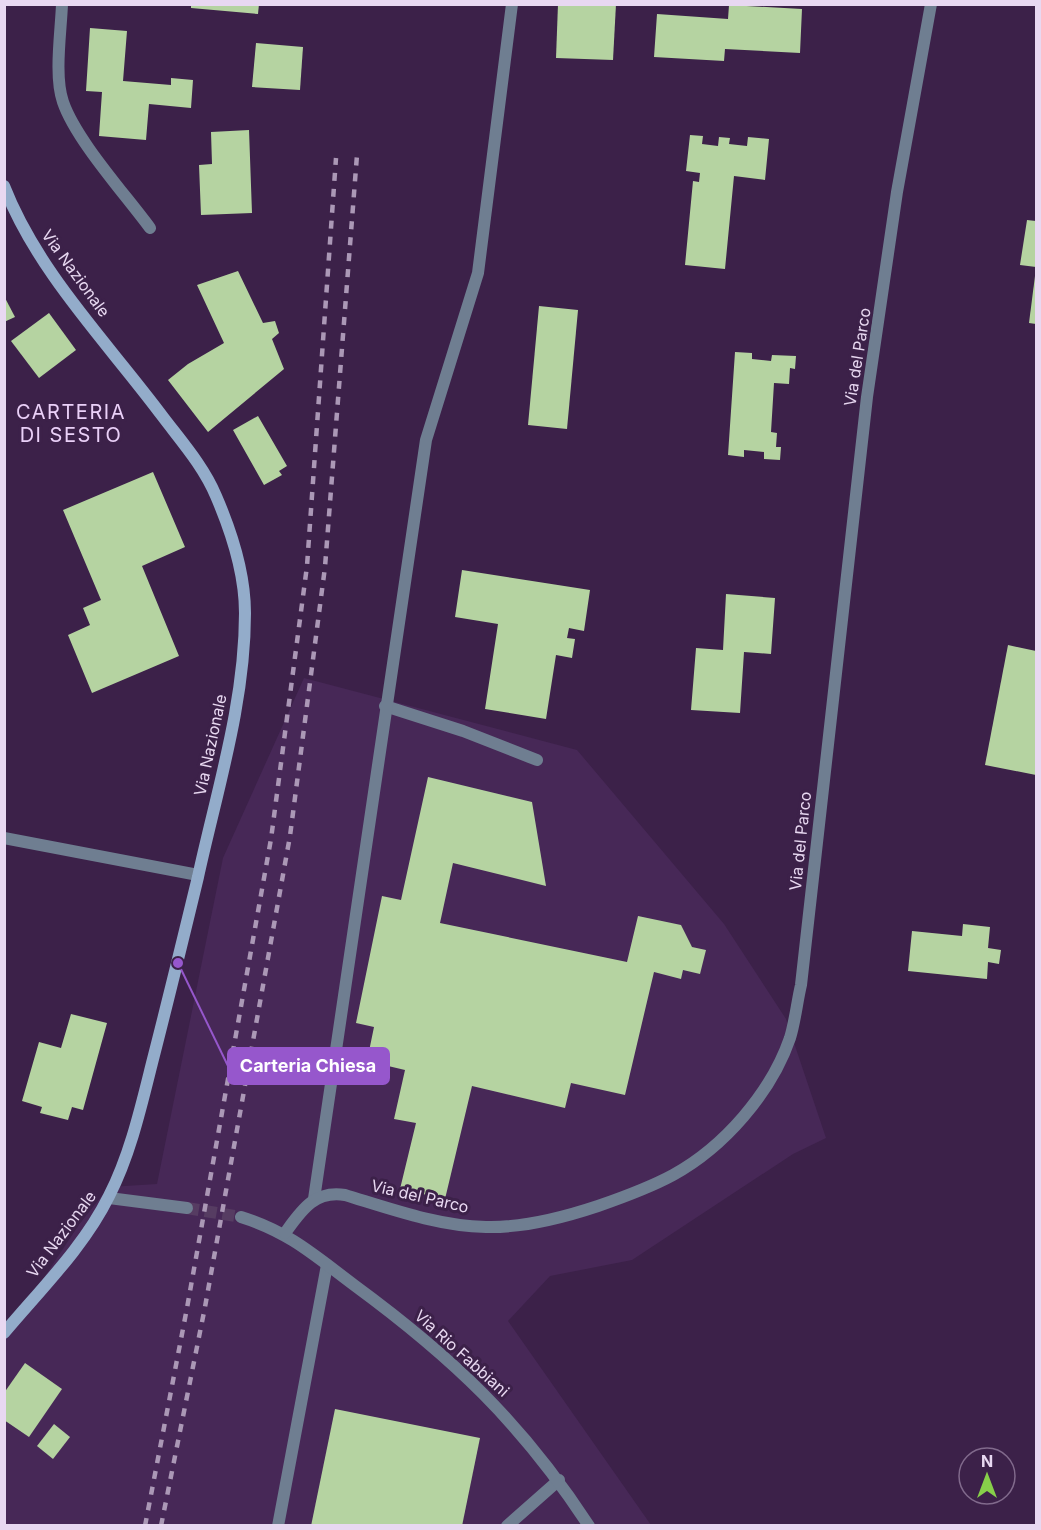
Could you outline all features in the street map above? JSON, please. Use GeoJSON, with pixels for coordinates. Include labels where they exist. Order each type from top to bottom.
{"type":"FeatureCollection","features":[{"type":"Feature","properties":{"kind":"main road","name":"Via Nazionale"},"geometry":{"type":"LineString","coordinates":[[4,186],[17,218],[58,282],[194,458],[214,491],[229,527],[240,568],[245,609],[244,659],[237,707],[141,1108],[109,1198],[81,1240],[4,1333]]}},
{"type":"Feature","properties":{"kind":"street"},"geometry":{"type":"LineString","coordinates":[[62,4],[59,63],[62,100],[75,126],[150,228]]}},
{"type":"Feature","properties":{"kind":"street"},"geometry":{"type":"LineString","coordinates":[[241,1217],[285,1233],[314,1198],[426,440],[477,273],[512,4]]}},
{"type":"Feature","properties":{"kind":"street","name":"Via del Parco"},"geometry":{"type":"LineString","coordinates":[[314,1198],[329,1194],[345,1195],[415,1216],[465,1225],[513,1226],[545,1221],[620,1198],[676,1173],[702,1156],[756,1100],[776,1068],[790,1038],[801,985],[867,397],[897,192],[931,4]]}},
{"type":"Feature","properties":{"kind":"street"},"geometry":{"type":"LineString","coordinates":[[385,706],[463,731],[537,760]]}},
{"type":"Feature","properties":{"kind":"street"},"geometry":{"type":"LineString","coordinates":[[4,838],[198,875]]}},
{"type":"Feature","properties":{"kind":"street"},"geometry":{"type":"LineString","coordinates":[[109,1198],[187,1208]]}},
{"type":"Feature","properties":{"kind":"street","name":"Via Rio Fabbiani"},"geometry":{"type":"LineString","coordinates":[[285,1233],[452,1361],[532,1445],[559,1480],[589,1526]]}},
{"type":"Feature","properties":{"kind":"street"},"geometry":{"type":"LineString","coordinates":[[278,1526],[327,1265]]}},
{"type":"Feature","properties":{"kind":"street"},"geometry":{"type":"LineString","coordinates":[[507,1526],[559,1480]]}},
{"type":"Feature","properties":{"kind":"shaded area"},"geometry":{"type":"Polygon","coordinates":[[[304,678],[577,750],[724,924],[786,1019],[826,1138],[793,1154],[632,1260],[550,1276],[508,1321],[651,1525],[5,1526],[5,1337],[80,1223],[109,1187],[157,1184],[223,858],[304,678]]]}},
{"type":"Feature","properties":{"kind":"building"},"geometry":{"type":"Polygon","coordinates":[[[191,4],[259,4],[258,14],[191,8],[191,4]]]}},
{"type":"Feature","properties":{"kind":"building"},"geometry":{"type":"Polygon","coordinates":[[[558,4],[616,4],[613,60],[556,58],[558,4]]]}},
{"type":"Feature","properties":{"kind":"building"},"geometry":{"type":"Polygon","coordinates":[[[729,5],[802,9],[800,53],[725,49],[724,61],[654,57],[657,14],[728,19],[729,5]]]}},
{"type":"Feature","properties":{"kind":"building"},"geometry":{"type":"Polygon","coordinates":[[[90,28],[127,31],[123,81],[171,85],[171,78],[193,80],[191,108],[149,104],[146,140],[99,136],[102,92],[86,91],[90,28]]]}},
{"type":"Feature","properties":{"kind":"building"},"geometry":{"type":"Polygon","coordinates":[[[256,43],[303,47],[300,90],[252,87],[256,43]]]}},
{"type":"Feature","properties":{"kind":"building"},"geometry":{"type":"Polygon","coordinates":[[[249,130],[252,213],[201,215],[199,165],[212,164],[211,132],[249,130]]]}},
{"type":"Feature","properties":{"kind":"building"},"geometry":{"type":"Polygon","coordinates":[[[690,135],[703,136],[702,144],[718,146],[719,137],[730,138],[729,144],[747,146],[748,137],[769,139],[765,180],[734,176],[725,269],[685,265],[693,181],[699,182],[700,173],[686,171],[690,135]]]}},
{"type":"Feature","properties":{"kind":"building"},"geometry":{"type":"Polygon","coordinates":[[[1027,220],[1036,221],[1036,267],[1020,265],[1027,220]]]}},
{"type":"Feature","properties":{"kind":"building"},"geometry":{"type":"Polygon","coordinates":[[[238,271],[263,323],[275,321],[279,333],[272,339],[284,369],[208,432],[168,380],[188,364],[224,343],[197,285],[238,271]]]}},
{"type":"Feature","properties":{"kind":"building"},"geometry":{"type":"Polygon","coordinates":[[[1036,276],[1036,324],[1029,323],[1036,276]]]}},
{"type":"Feature","properties":{"kind":"building"},"geometry":{"type":"Polygon","coordinates":[[[4,296],[15,317],[4,322],[4,296]]]}},
{"type":"Feature","properties":{"kind":"building"},"geometry":{"type":"Polygon","coordinates":[[[539,306],[578,310],[567,429],[528,425],[539,306]]]}},
{"type":"Feature","properties":{"kind":"building"},"geometry":{"type":"Polygon","coordinates":[[[49,313],[76,350],[39,378],[11,341],[49,313]]]}},
{"type":"Feature","properties":{"kind":"building"},"geometry":{"type":"Polygon","coordinates":[[[735,352],[752,353],[752,359],[771,361],[772,355],[796,356],[795,369],[790,368],[789,384],[774,383],[771,432],[777,433],[776,447],[781,447],[780,460],[764,459],[764,452],[744,450],[744,457],[728,455],[735,352]]]}},
{"type":"Feature","properties":{"kind":"building"},"geometry":{"type":"Polygon","coordinates":[[[258,416],[287,466],[279,471],[282,475],[264,485],[233,430],[258,416]]]}},
{"type":"Feature","properties":{"kind":"building"},"geometry":{"type":"Polygon","coordinates":[[[153,472],[185,547],[142,566],[179,656],[92,693],[68,635],[90,625],[83,608],[101,600],[63,510],[153,472]]]}},
{"type":"Feature","properties":{"kind":"building"},"geometry":{"type":"Polygon","coordinates":[[[462,570],[590,590],[584,631],[569,628],[567,638],[575,639],[572,658],[556,655],[546,719],[485,709],[498,624],[455,617],[462,570]]]}},
{"type":"Feature","properties":{"kind":"building"},"geometry":{"type":"Polygon","coordinates":[[[726,594],[775,598],[771,654],[744,652],[740,713],[691,710],[696,648],[723,650],[726,594]]]}},
{"type":"Feature","properties":{"kind":"building"},"geometry":{"type":"Polygon","coordinates":[[[1008,645],[1036,651],[1036,775],[985,765],[1008,645]]]}},
{"type":"Feature","properties":{"kind":"building"},"geometry":{"type":"Polygon","coordinates":[[[428,777],[532,802],[546,886],[453,863],[440,923],[627,962],[638,916],[681,925],[692,947],[706,950],[700,974],[683,970],[681,979],[654,972],[625,1095],[571,1083],[565,1108],[472,1086],[445,1199],[400,1189],[416,1123],[394,1119],[405,1070],[367,1061],[374,1027],[356,1023],[382,896],[401,900],[428,777]]]}},
{"type":"Feature","properties":{"kind":"building"},"geometry":{"type":"Polygon","coordinates":[[[963,924],[990,927],[988,948],[1001,950],[999,964],[988,962],[987,979],[908,971],[912,931],[962,936],[963,924]]]}},
{"type":"Feature","properties":{"kind":"building"},"geometry":{"type":"Polygon","coordinates":[[[71,1014],[107,1023],[83,1110],[72,1107],[68,1120],[40,1113],[42,1107],[22,1101],[39,1042],[61,1048],[71,1014]]]}},
{"type":"Feature","properties":{"kind":"building"},"geometry":{"type":"Polygon","coordinates":[[[25,1363],[62,1389],[29,1437],[4,1420],[4,1393],[25,1363]]]}},
{"type":"Feature","properties":{"kind":"building"},"geometry":{"type":"Polygon","coordinates":[[[335,1409],[480,1438],[462,1526],[311,1526],[335,1409]]]}},
{"type":"Feature","properties":{"kind":"building"},"geometry":{"type":"Polygon","coordinates":[[[54,1424],[70,1437],[53,1459],[37,1446],[54,1424]]]}},
{"type":"Feature","properties":{"kind":"tunnel"},"geometry":{"type":"LineString","coordinates":[[187,1208],[241,1217]]}},
{"type":"Feature","properties":{"kind":"railway"},"geometry":{"type":"LineString","coordinates":[[161,1526],[205,1307],[290,836],[325,567],[357,155]]}},
{"type":"Feature","properties":{"kind":"railway"},"geometry":{"type":"LineString","coordinates":[[145,1526],[187,1308],[271,839],[307,566],[336,158]]}},
{"type":"Feature","properties":{"kind":"place","name":"Carteria Chiesa"},"geometry":{"type":"Point","coordinates":[178,963]}},
{"type":"Feature","properties":{"kind":"district","name":"CARTERIA DI SESTO"},"geometry":{"type":"Point","coordinates":[71,424]}}]}
